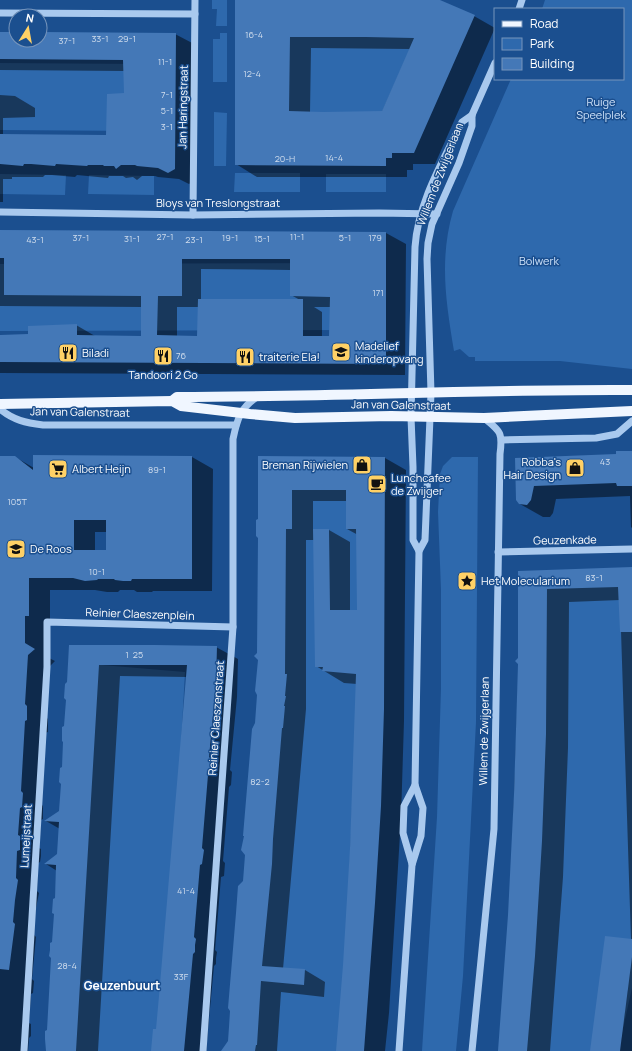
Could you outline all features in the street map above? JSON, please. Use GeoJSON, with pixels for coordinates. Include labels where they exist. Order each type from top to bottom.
{"type":"FeatureCollection","features":[{"type":"Feature","properties":{"kind":"main road","name":"Jan van Galenstraat"},"geometry":{"type":"LineString","coordinates":[[172,402],[177,397],[431,393],[562,389],[632,390]]}},
{"type":"Feature","properties":{"kind":"main road","name":"Jan van Galenstraat"},"geometry":{"type":"LineString","coordinates":[[0,404],[172,402],[181,406],[295,418],[484,418],[632,411]]}},
{"type":"Feature","properties":{"kind":"street","name":"Jan Haringstraat"},"geometry":{"type":"LineString","coordinates":[[193,215],[195,0]]}},
{"type":"Feature","properties":{"kind":"street"},"geometry":{"type":"LineString","coordinates":[[0,13],[195,14]]}},
{"type":"Feature","properties":{"kind":"street","name":"Willem de Zwijgerlaan"},"geometry":{"type":"LineString","coordinates":[[399,1051],[412,865],[421,836],[423,808],[415,785],[419,551],[425,540],[431,393],[427,259],[430,234],[459,163],[472,126],[472,115],[494,64]]}},
{"type":"Feature","properties":{"kind":"street","name":"Willem de Zwijgerlaan"},"geometry":{"type":"LineString","coordinates":[[419,551],[413,540],[411,417],[415,246],[420,215],[439,170],[462,122],[472,115]]}},
{"type":"Feature","properties":{"kind":"street","name":"Bloys van Treslongstraat"},"geometry":{"type":"LineString","coordinates":[[0,212],[193,215],[379,213],[420,215],[437,214]]}},
{"type":"Feature","properties":{"kind":"street","name":"Reinier Claeszenstraat"},"geometry":{"type":"LineString","coordinates":[[203,1051],[233,628],[233,439],[240,413],[251,401],[259,396]]}},
{"type":"Feature","properties":{"kind":"street","name":"Jan van Galenstraat"},"geometry":{"type":"LineString","coordinates":[[0,409],[9,417],[25,423],[43,425],[236,425]]}},
{"type":"Feature","properties":{"kind":"street"},"geometry":{"type":"LineString","coordinates":[[484,418],[499,430],[502,440],[596,438],[617,434],[632,421]]}},
{"type":"Feature","properties":{"kind":"street","name":"Willem de Zwijgerlaan"},"geometry":{"type":"LineString","coordinates":[[472,1051],[494,829],[500,454],[502,440]]}},
{"type":"Feature","properties":{"kind":"street","name":"Geuzenkade"},"geometry":{"type":"LineString","coordinates":[[498,552],[632,550]]}},
{"type":"Feature","properties":{"kind":"street","name":"Reinier Claeszenplein"},"geometry":{"type":"LineString","coordinates":[[47,622],[233,628]]}},
{"type":"Feature","properties":{"kind":"street","name":"Lumeijstraat"},"geometry":{"type":"LineString","coordinates":[[24,1051],[46,674],[47,622]]}},
{"type":"Feature","properties":{"kind":"street","name":"Willem de Zwijgerlaan"},"geometry":{"type":"LineString","coordinates":[[412,865],[403,833],[404,806],[415,785]]}},
{"type":"Feature","properties":{"kind":"green space"},"geometry":{"type":"Polygon","coordinates":[[[212,0],[227,0],[227,26],[216,26],[217,9],[212,9],[212,0]]]}},
{"type":"Feature","properties":{"kind":"green space","name":"Bolwerk"},"geometry":{"type":"Polygon","coordinates":[[[545,0],[632,0],[632,369],[560,361],[475,361],[475,357],[469,357],[460,349],[454,351],[448,315],[445,281],[446,247],[449,229],[453,211],[511,80],[624,80],[624,8],[542,8],[545,0]]]}},
{"type":"Feature","properties":{"kind":"green space"},"geometry":{"type":"Polygon","coordinates":[[[270,15],[431,27],[389,133],[268,133],[270,15]]]}},
{"type":"Feature","properties":{"kind":"green space"},"geometry":{"type":"Polygon","coordinates":[[[220,33],[227,33],[227,82],[213,82],[213,39],[220,39],[220,33]]]}},
{"type":"Feature","properties":{"kind":"green space"},"geometry":{"type":"Polygon","coordinates":[[[0,63],[141,64],[141,131],[0,130],[0,63]]]}},
{"type":"Feature","properties":{"kind":"green space"},"geometry":{"type":"Polygon","coordinates":[[[214,112],[227,113],[226,166],[214,166],[214,112]]]}},
{"type":"Feature","properties":{"kind":"green space"},"geometry":{"type":"Polygon","coordinates":[[[235,173],[300,173],[300,192],[234,192],[235,173]]]}},
{"type":"Feature","properties":{"kind":"green space"},"geometry":{"type":"Polygon","coordinates":[[[0,174],[66,175],[65,195],[0,194],[0,174]]]}},
{"type":"Feature","properties":{"kind":"green space"},"geometry":{"type":"Polygon","coordinates":[[[326,174],[386,174],[386,192],[326,192],[326,174]]]}},
{"type":"Feature","properties":{"kind":"green space"},"geometry":{"type":"Polygon","coordinates":[[[89,175],[154,176],[154,195],[88,194],[89,175]]]}},
{"type":"Feature","properties":{"kind":"green space"},"geometry":{"type":"Polygon","coordinates":[[[351,263],[352,330],[0,331],[0,264],[351,263]]]}},
{"type":"Feature","properties":{"kind":"green space"},"geometry":{"type":"Polygon","coordinates":[[[452,457],[478,457],[476,722],[463,976],[456,1051],[422,1051],[437,817],[441,688],[441,590],[438,512],[440,474],[443,466],[452,457]]]}},
{"type":"Feature","properties":{"kind":"green space"},"geometry":{"type":"Polygon","coordinates":[[[366,468],[342,1051],[255,1051],[282,473],[366,468]]]}},
{"type":"Feature","properties":{"kind":"green space"},"geometry":{"type":"Polygon","coordinates":[[[632,583],[632,988],[618,1051],[507,1051],[535,585],[632,583]]]}},
{"type":"Feature","properties":{"kind":"green space"},"geometry":{"type":"Polygon","coordinates":[[[90,664],[185,672],[164,1051],[65,1051],[90,664]]]}},
{"type":"Feature","properties":{"kind":"building"},"geometry":{"type":"Polygon","coordinates":[[[235,0],[440,0],[475,15],[414,153],[392,153],[392,158],[386,158],[386,166],[235,165],[235,0]],[[290,37],[289,111],[382,111],[414,38],[290,37]]]}},
{"type":"Feature","properties":{"kind":"building"},"geometry":{"type":"Polygon","coordinates":[[[0,32],[8,32],[8,48],[48,48],[48,32],[176,33],[175,169],[168,173],[158,168],[135,165],[121,165],[116,169],[114,166],[103,165],[87,166],[56,164],[55,166],[24,164],[23,166],[0,164],[0,134],[106,135],[107,94],[124,93],[123,60],[0,59],[0,32]]]}},
{"type":"Feature","properties":{"kind":"building"},"geometry":{"type":"Polygon","coordinates":[[[0,230],[386,232],[386,364],[0,362],[0,335],[28,334],[28,326],[77,324],[77,335],[141,336],[141,296],[4,295],[4,258],[0,258],[0,230]],[[182,259],[182,296],[158,296],[157,335],[197,336],[198,299],[303,299],[303,336],[329,336],[330,297],[290,296],[290,259],[182,259]]]}},
{"type":"Feature","properties":{"kind":"building"},"geometry":{"type":"Polygon","coordinates":[[[616,451],[632,451],[632,486],[617,486],[616,483],[534,486],[531,500],[527,505],[519,504],[516,500],[515,458],[616,454],[616,451]]]}},
{"type":"Feature","properties":{"kind":"building"},"geometry":{"type":"Polygon","coordinates":[[[33,455],[192,456],[192,579],[132,579],[131,581],[123,581],[114,579],[98,579],[85,581],[73,578],[29,578],[29,616],[25,616],[25,643],[35,649],[28,655],[25,704],[27,706],[27,720],[25,721],[21,791],[23,793],[22,807],[20,808],[18,835],[20,836],[20,850],[17,851],[16,878],[18,880],[13,922],[15,924],[9,970],[0,969],[0,456],[15,456],[33,470],[33,455]],[[74,520],[74,550],[106,550],[106,520],[74,520]]]}},
{"type":"Feature","properties":{"kind":"building"},"geometry":{"type":"Polygon","coordinates":[[[258,456],[385,457],[384,709],[381,806],[364,1051],[336,1051],[350,848],[356,674],[322,671],[323,667],[315,667],[313,529],[329,529],[330,610],[357,610],[356,529],[346,529],[346,490],[292,490],[292,529],[286,529],[286,696],[262,966],[305,969],[304,985],[261,981],[257,1045],[255,1051],[221,1051],[228,1041],[230,1011],[228,1008],[238,886],[243,881],[245,855],[241,850],[244,836],[252,729],[255,723],[257,695],[255,691],[258,660],[254,656],[257,653],[258,538],[256,536],[256,520],[258,519],[258,456]]]}},
{"type":"Feature","properties":{"kind":"building"},"geometry":{"type":"Polygon","coordinates":[[[632,567],[632,632],[620,632],[618,587],[547,589],[546,734],[542,841],[535,956],[527,1051],[498,1051],[508,915],[514,794],[518,664],[515,661],[518,658],[518,571],[632,567]]]}},
{"type":"Feature","properties":{"kind":"building"},"geometry":{"type":"Polygon","coordinates":[[[69,645],[217,646],[216,684],[209,757],[211,759],[210,773],[208,775],[202,848],[204,850],[202,864],[200,865],[194,937],[196,939],[195,952],[193,954],[184,1051],[151,1051],[153,1029],[156,1029],[187,665],[99,665],[76,1051],[46,1051],[45,1031],[47,1030],[51,958],[49,956],[50,943],[52,942],[54,914],[52,913],[53,899],[55,898],[56,865],[44,864],[57,854],[59,822],[44,821],[59,811],[61,784],[59,782],[60,768],[62,767],[63,742],[62,727],[64,726],[66,700],[64,698],[65,684],[67,682],[69,645]]]}},
{"type":"Feature","properties":{"kind":"building"},"geometry":{"type":"Polygon","coordinates":[[[605,936],[632,939],[632,957],[620,1051],[590,1051],[605,936]]]}},
{"type":"Feature","properties":{"kind":"place","name":"Madelief kinderopvang"},"geometry":{"type":"Point","coordinates":[341,352]}},
{"type":"Feature","properties":{"kind":"place","name":"Biladi"},"geometry":{"type":"Point","coordinates":[68,353]}},
{"type":"Feature","properties":{"kind":"place","name":"Tandoori 2 Go"},"geometry":{"type":"Point","coordinates":[163,356]}},
{"type":"Feature","properties":{"kind":"place","name":"traiterie Ela!"},"geometry":{"type":"Point","coordinates":[245,357]}},
{"type":"Feature","properties":{"kind":"place","name":"Breman Rijwielen"},"geometry":{"type":"Point","coordinates":[362,465]}},
{"type":"Feature","properties":{"kind":"place","name":"Robba's Hair Design"},"geometry":{"type":"Point","coordinates":[575,468]}},
{"type":"Feature","properties":{"kind":"place","name":"Albert Heijn"},"geometry":{"type":"Point","coordinates":[58,469]}},
{"type":"Feature","properties":{"kind":"place","name":"Lunchcafee de Zwijger"},"geometry":{"type":"Point","coordinates":[377,484]}},
{"type":"Feature","properties":{"kind":"place","name":"De Roos"},"geometry":{"type":"Point","coordinates":[16,549]}},
{"type":"Feature","properties":{"kind":"place","name":"Het Molecularium"},"geometry":{"type":"Point","coordinates":[467,581]}},
{"type":"Feature","properties":{"kind":"district","name":"Geuzenbuurt"},"geometry":{"type":"Point","coordinates":[122,986]}},
{"type":"Feature","properties":{"kind":"park label","name":"Ruige Speelplek"},"geometry":{"type":"Point","coordinates":[601,108]}}]}
